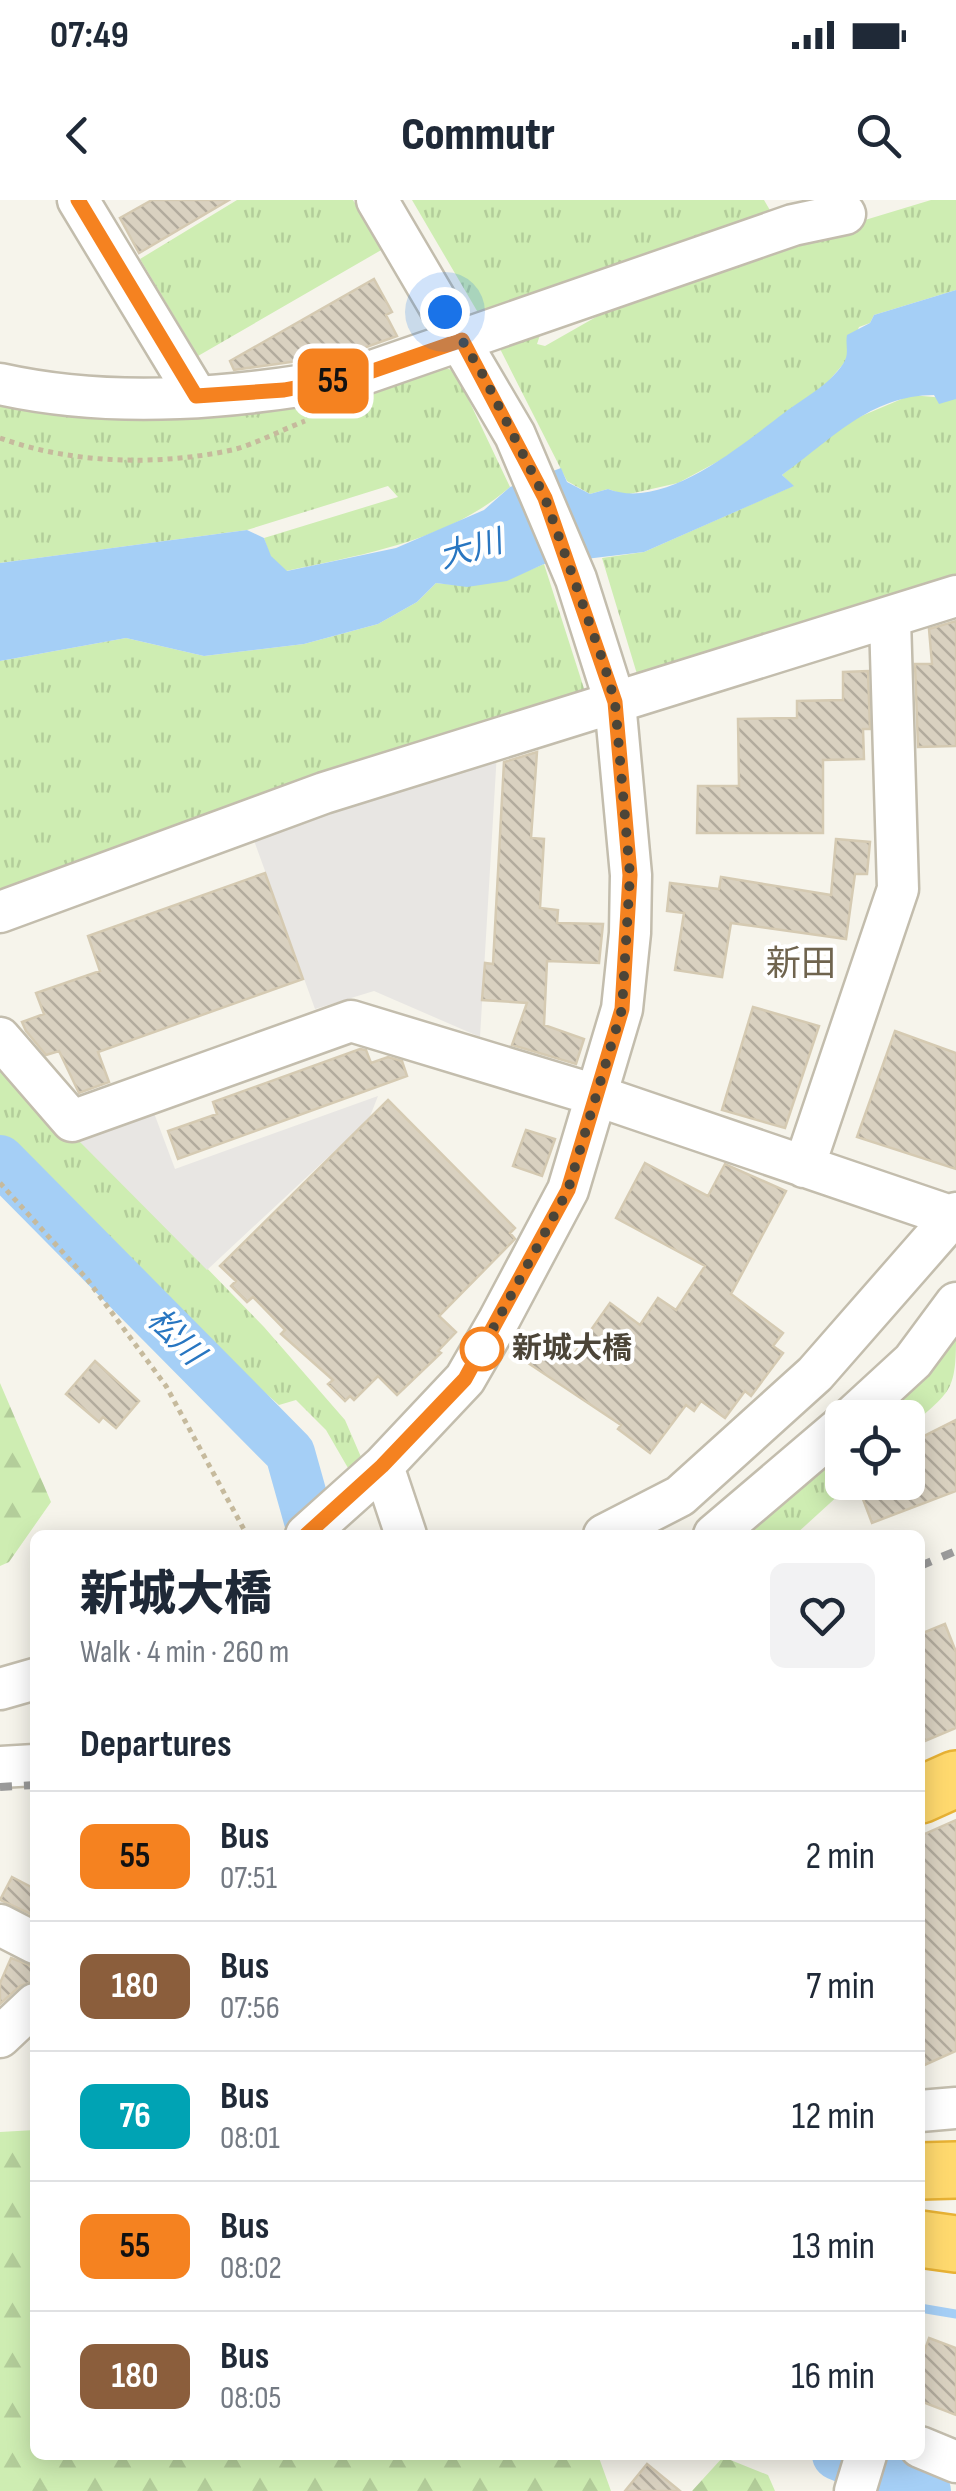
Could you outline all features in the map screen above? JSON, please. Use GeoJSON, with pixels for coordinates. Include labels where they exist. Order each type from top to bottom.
{"type":"FeatureCollection","features":[{"type":"Feature","properties":{"kind":"highway"},"geometry":{"type":"LineString","coordinates":[[925,1793],[956,1780]]}},
{"type":"Feature","properties":{"kind":"highway"},"geometry":{"type":"LineString","coordinates":[[925,2171],[956,2170]]}},
{"type":"Feature","properties":{"kind":"highway"},"geometry":{"type":"LineString","coordinates":[[925,2207],[956,2209]]}},
{"type":"Feature","properties":{"kind":"highway"},"geometry":{"type":"LineString","coordinates":[[925,2239],[956,2244]]}},
{"type":"Feature","properties":{"kind":"street"},"geometry":{"type":"LineString","coordinates":[[78,200],[196,396]]}},
{"type":"Feature","properties":{"kind":"street"},"geometry":{"type":"LineString","coordinates":[[312,1530],[382,1466],[465,1379],[568,1190],[622,1009],[630,933],[630,875],[615,702],[604,664],[545,498],[483,375],[377,200]]}},
{"type":"Feature","properties":{"kind":"street"},"geometry":{"type":"LineString","coordinates":[[0,384],[100,400],[284,390],[358,376],[462,340],[785,213],[846,214]]}},
{"type":"Feature","properties":{"kind":"street"},"geometry":{"type":"LineString","coordinates":[[0,912],[324,793],[956,596]]}},
{"type":"Feature","properties":{"kind":"street"},"geometry":{"type":"LineString","coordinates":[[804,1167],[898,889],[890,619]]}},
{"type":"Feature","properties":{"kind":"street"},"geometry":{"type":"LineString","coordinates":[[0,1038],[72,1120],[351,1020],[595,1095],[955,1216],[815,1374],[680,1496],[614,1530]]}},
{"type":"Feature","properties":{"kind":"street"},"geometry":{"type":"LineString","coordinates":[[871,1400],[913,1360],[956,1304]]}},
{"type":"Feature","properties":{"kind":"street"},"geometry":{"type":"LineString","coordinates":[[720,1530],[825,1440]]}},
{"type":"Feature","properties":{"kind":"street"},"geometry":{"type":"LineString","coordinates":[[382,1466],[404,1530]]}},
{"type":"Feature","properties":{"kind":"street"},"geometry":{"type":"LineString","coordinates":[[0,1689],[30,1680]]}},
{"type":"Feature","properties":{"kind":"street"},"geometry":{"type":"LineString","coordinates":[[0,1767],[30,1765]]}},
{"type":"Feature","properties":{"kind":"street"},"geometry":{"type":"LineString","coordinates":[[0,1925],[30,1940]]}},
{"type":"Feature","properties":{"kind":"street"},"geometry":{"type":"LineString","coordinates":[[0,2037],[30,2009]]}},
{"type":"Feature","properties":{"kind":"street"},"geometry":{"type":"LineString","coordinates":[[925,2110],[956,2108]]}},
{"type":"Feature","properties":{"kind":"street"},"geometry":{"type":"LineString","coordinates":[[925,2449],[956,2462]]}},
{"type":"Feature","properties":{"kind":"street"},"geometry":{"type":"LineString","coordinates":[[855,2491],[864,2460]]}},
{"type":"Feature","properties":{"kind":"path"},"geometry":{"type":"LineString","coordinates":[[0,438],[28,448],[150,462],[236,449],[337,408],[358,376]]}},
{"type":"Feature","properties":{"kind":"path"},"geometry":{"type":"LineString","coordinates":[[0,1183],[87,1279],[166,1386],[244,1530]]}},
{"type":"Feature","properties":{"kind":"green space"},"geometry":{"type":"Polygon","coordinates":[[[237,200],[353,200],[383,249],[198,356],[140,259],[237,200]]]}},
{"type":"Feature","properties":{"kind":"green space"},"geometry":{"type":"Polygon","coordinates":[[[412,200],[764,200],[778,224],[480,316],[412,200]]]}},
{"type":"Feature","properties":{"kind":"green space"},"geometry":{"type":"Polygon","coordinates":[[[931,200],[956,200],[956,290],[874,315],[870,323],[859,327],[845,362],[827,383],[730,455],[678,483],[625,495],[608,489],[590,494],[567,481],[496,341],[542,329],[537,344],[545,346],[603,313],[601,300],[931,200]]]}},
{"type":"Feature","properties":{"kind":"green space"},"geometry":{"type":"Polygon","coordinates":[[[429,363],[455,371],[510,487],[460,521],[404,543],[286,571],[270,556],[264,538],[398,497],[388,486],[247,530],[0,563],[0,399],[123,419],[250,411],[429,363]]]}},
{"type":"Feature","properties":{"kind":"green space"},"geometry":{"type":"Polygon","coordinates":[[[911,395],[956,399],[956,587],[640,684],[602,558],[644,552],[793,486],[782,475],[845,423],[911,395]]]}},
{"type":"Feature","properties":{"kind":"green space"},"geometry":{"type":"Polygon","coordinates":[[[544,564],[588,701],[0,899],[0,661],[126,638],[204,656],[304,644],[378,624],[417,602],[436,583],[492,582],[544,564]]]}},
{"type":"Feature","properties":{"kind":"green space"},"geometry":{"type":"Polygon","coordinates":[[[0,1055],[264,1327],[345,1420],[361,1457],[348,1468],[326,1430],[296,1400],[279,1405],[0,1144],[0,1055]]]}},
{"type":"Feature","properties":{"kind":"green space"},"geometry":{"type":"Polygon","coordinates":[[[956,1339],[954,1371],[947,1391],[925,1413],[925,1400],[897,1400],[956,1339]]]}},
{"type":"Feature","properties":{"kind":"green space"},"geometry":{"type":"Polygon","coordinates":[[[0,1383],[51,1502],[9,1562],[0,1566],[0,1383]]]}},
{"type":"Feature","properties":{"kind":"green space"},"geometry":{"type":"Polygon","coordinates":[[[825,1456],[825,1500],[833,1500],[800,1530],[732,1530],[825,1456]]]}},
{"type":"Feature","properties":{"kind":"green space"},"geometry":{"type":"Polygon","coordinates":[[[30,2130],[30,2460],[600,2460],[611,2491],[0,2491],[0,2132],[30,2130]]]}},
{"type":"Feature","properties":{"kind":"green space"},"geometry":{"type":"Polygon","coordinates":[[[720,2460],[730,2460],[768,2475],[775,2491],[692,2491],[720,2460]]]}},
{"type":"Feature","properties":{"kind":"shaded area"},"geometry":{"type":"Polygon","coordinates":[[[497,752],[480,1037],[374,991],[315,1009],[252,835],[497,752]]]}},
{"type":"Feature","properties":{"kind":"shaded area"},"geometry":{"type":"Polygon","coordinates":[[[378,1096],[369,1119],[207,1270],[77,1139],[154,1113],[175,1169],[378,1096]]]}},
{"type":"Feature","properties":{"kind":"water","name":"大川"},"geometry":{"type":"Polygon","coordinates":[[[956,290],[956,399],[939,404],[934,395],[911,397],[870,411],[782,475],[794,486],[644,552],[544,564],[507,581],[467,587],[436,583],[417,602],[378,624],[304,644],[204,656],[126,638],[0,661],[0,563],[247,530],[264,538],[271,556],[287,571],[396,548],[484,510],[510,487],[561,468],[567,482],[590,494],[608,489],[630,493],[654,491],[724,457],[823,385],[845,360],[847,335],[870,323],[874,315],[956,290]]]}},
{"type":"Feature","properties":{"kind":"building"},"geometry":{"type":"Polygon","coordinates":[[[152,200],[229,200],[139,253],[120,218],[152,200]]]}},
{"type":"Feature","properties":{"kind":"building"},"geometry":{"type":"Polygon","coordinates":[[[374,279],[392,312],[386,315],[397,336],[347,354],[234,370],[230,361],[374,279]]]}},
{"type":"Feature","properties":{"kind":"building"},"geometry":{"type":"Polygon","coordinates":[[[956,621],[956,746],[918,747],[915,664],[932,664],[929,629],[956,621]]]}},
{"type":"Feature","properties":{"kind":"building"},"geometry":{"type":"Polygon","coordinates":[[[868,671],[870,729],[863,729],[864,759],[823,760],[823,833],[697,833],[698,786],[739,786],[738,719],[797,718],[797,701],[843,700],[843,672],[868,671]]]}},
{"type":"Feature","properties":{"kind":"building"},"geometry":{"type":"Polygon","coordinates":[[[537,752],[531,838],[544,839],[540,908],[558,910],[557,923],[603,924],[599,963],[547,961],[544,1025],[584,1039],[576,1064],[512,1045],[527,1003],[482,1000],[485,963],[493,964],[504,762],[537,752]]]}},
{"type":"Feature","properties":{"kind":"building"},"geometry":{"type":"Polygon","coordinates":[[[836,839],[870,842],[867,874],[855,874],[846,939],[731,923],[722,977],[675,970],[684,913],[667,911],[670,883],[719,889],[721,877],[831,895],[836,839]]]}},
{"type":"Feature","properties":{"kind":"building"},"geometry":{"type":"Polygon","coordinates":[[[265,873],[303,979],[98,1052],[109,1082],[79,1093],[59,1051],[46,1055],[22,1022],[44,1014],[36,993],[100,971],[88,936],[265,873]]]}},
{"type":"Feature","properties":{"kind":"building"},"geometry":{"type":"Polygon","coordinates":[[[753,1007],[819,1026],[785,1128],[722,1110],[753,1007]]]}},
{"type":"Feature","properties":{"kind":"building"},"geometry":{"type":"Polygon","coordinates":[[[895,1031],[956,1053],[956,1169],[857,1137],[895,1031]]]}},
{"type":"Feature","properties":{"kind":"building"},"geometry":{"type":"Polygon","coordinates":[[[366,1050],[371,1063],[388,1057],[402,1061],[407,1076],[178,1159],[168,1131],[217,1114],[213,1102],[366,1050]]]}},
{"type":"Feature","properties":{"kind":"building"},"geometry":{"type":"Polygon","coordinates":[[[388,1100],[515,1228],[510,1233],[515,1239],[439,1316],[456,1332],[438,1351],[441,1353],[397,1395],[378,1376],[354,1400],[350,1396],[345,1401],[328,1384],[333,1380],[281,1334],[285,1330],[253,1297],[247,1302],[231,1286],[236,1281],[220,1266],[388,1100]]]}},
{"type":"Feature","properties":{"kind":"building"},"geometry":{"type":"Polygon","coordinates":[[[526,1130],[555,1139],[542,1176],[513,1166],[526,1130]]]}},
{"type":"Feature","properties":{"kind":"building"},"geometry":{"type":"Polygon","coordinates":[[[645,1163],[708,1196],[725,1164],[786,1191],[731,1294],[783,1333],[773,1346],[783,1353],[751,1396],[745,1391],[725,1418],[701,1401],[694,1411],[686,1405],[650,1453],[618,1429],[621,1425],[528,1363],[547,1335],[574,1354],[610,1303],[640,1325],[658,1298],[676,1310],[705,1266],[616,1218],[645,1163]]]}},
{"type":"Feature","properties":{"kind":"building"},"geometry":{"type":"Polygon","coordinates":[[[95,1361],[139,1401],[116,1428],[103,1417],[99,1422],[66,1394],[95,1361]]]}},
{"type":"Feature","properties":{"kind":"building"},"geometry":{"type":"Polygon","coordinates":[[[956,1420],[956,1491],[872,1523],[863,1500],[925,1500],[925,1436],[956,1420]]]}},
{"type":"Feature","properties":{"kind":"building"},"geometry":{"type":"Polygon","coordinates":[[[945,1624],[956,1652],[956,1728],[925,1741],[925,1632],[945,1624]]]}},
{"type":"Feature","properties":{"kind":"building"},"geometry":{"type":"Polygon","coordinates":[[[956,1820],[956,2051],[925,2065],[925,1834],[956,1820]]]}},
{"type":"Feature","properties":{"kind":"building"},"geometry":{"type":"Polygon","coordinates":[[[12,1877],[30,1886],[30,1914],[0,1900],[12,1877]]]}},
{"type":"Feature","properties":{"kind":"building"},"geometry":{"type":"Polygon","coordinates":[[[11,1958],[30,1965],[30,1983],[20,1986],[0,2004],[0,1983],[11,1958]]]}},
{"type":"Feature","properties":{"kind":"building"},"geometry":{"type":"Polygon","coordinates":[[[929,2338],[956,2348],[956,2415],[925,2403],[925,2350],[929,2338]]]}},
{"type":"Feature","properties":{"kind":"building"},"geometry":{"type":"Polygon","coordinates":[[[647,2464],[680,2491],[625,2491],[647,2464]]]}},
{"type":"Feature","properties":{"kind":"waterway","name":"松川"},"geometry":{"type":"LineString","coordinates":[[0,1160],[290,1453],[312,1530]]}},
{"type":"Feature","properties":{"kind":"waterway"},"geometry":{"type":"LineString","coordinates":[[925,2309],[956,2314]]}},
{"type":"Feature","properties":{"kind":"waterway","name":"松川"},"geometry":{"type":"LineString","coordinates":[[849,2460],[926,2491]]}},
{"type":"Feature","properties":{"kind":"railway"},"geometry":{"type":"LineString","coordinates":[[925,1564],[956,1551]]}},
{"type":"Feature","properties":{"kind":"railway"},"geometry":{"type":"LineString","coordinates":[[0,1787],[30,1785]]}},
{"type":"Feature","properties":{"kind":"bus line","name":"55"},"geometry":{"type":"LineString","coordinates":[[78,200],[196,396],[284,390],[358,376],[462,340],[545,498],[576,579],[615,702],[630,875],[630,933],[622,1009],[568,1190],[465,1379],[382,1466],[312,1530]]}},
{"type":"Feature","properties":{"kind":"place","name":"新城大橋"},"geometry":{"type":"Point","coordinates":[482,1349]}},
{"type":"Feature","properties":{"kind":"district","name":"新田"},"geometry":{"type":"Point","coordinates":[801,964]}},
{"type":"Feature","properties":{"kind":"route"},"geometry":{"type":"LineString","coordinates":[[445,312],[483,375],[545,498],[604,664],[615,702],[630,875],[630,933],[622,1009],[568,1190],[482,1349]]}}]}
